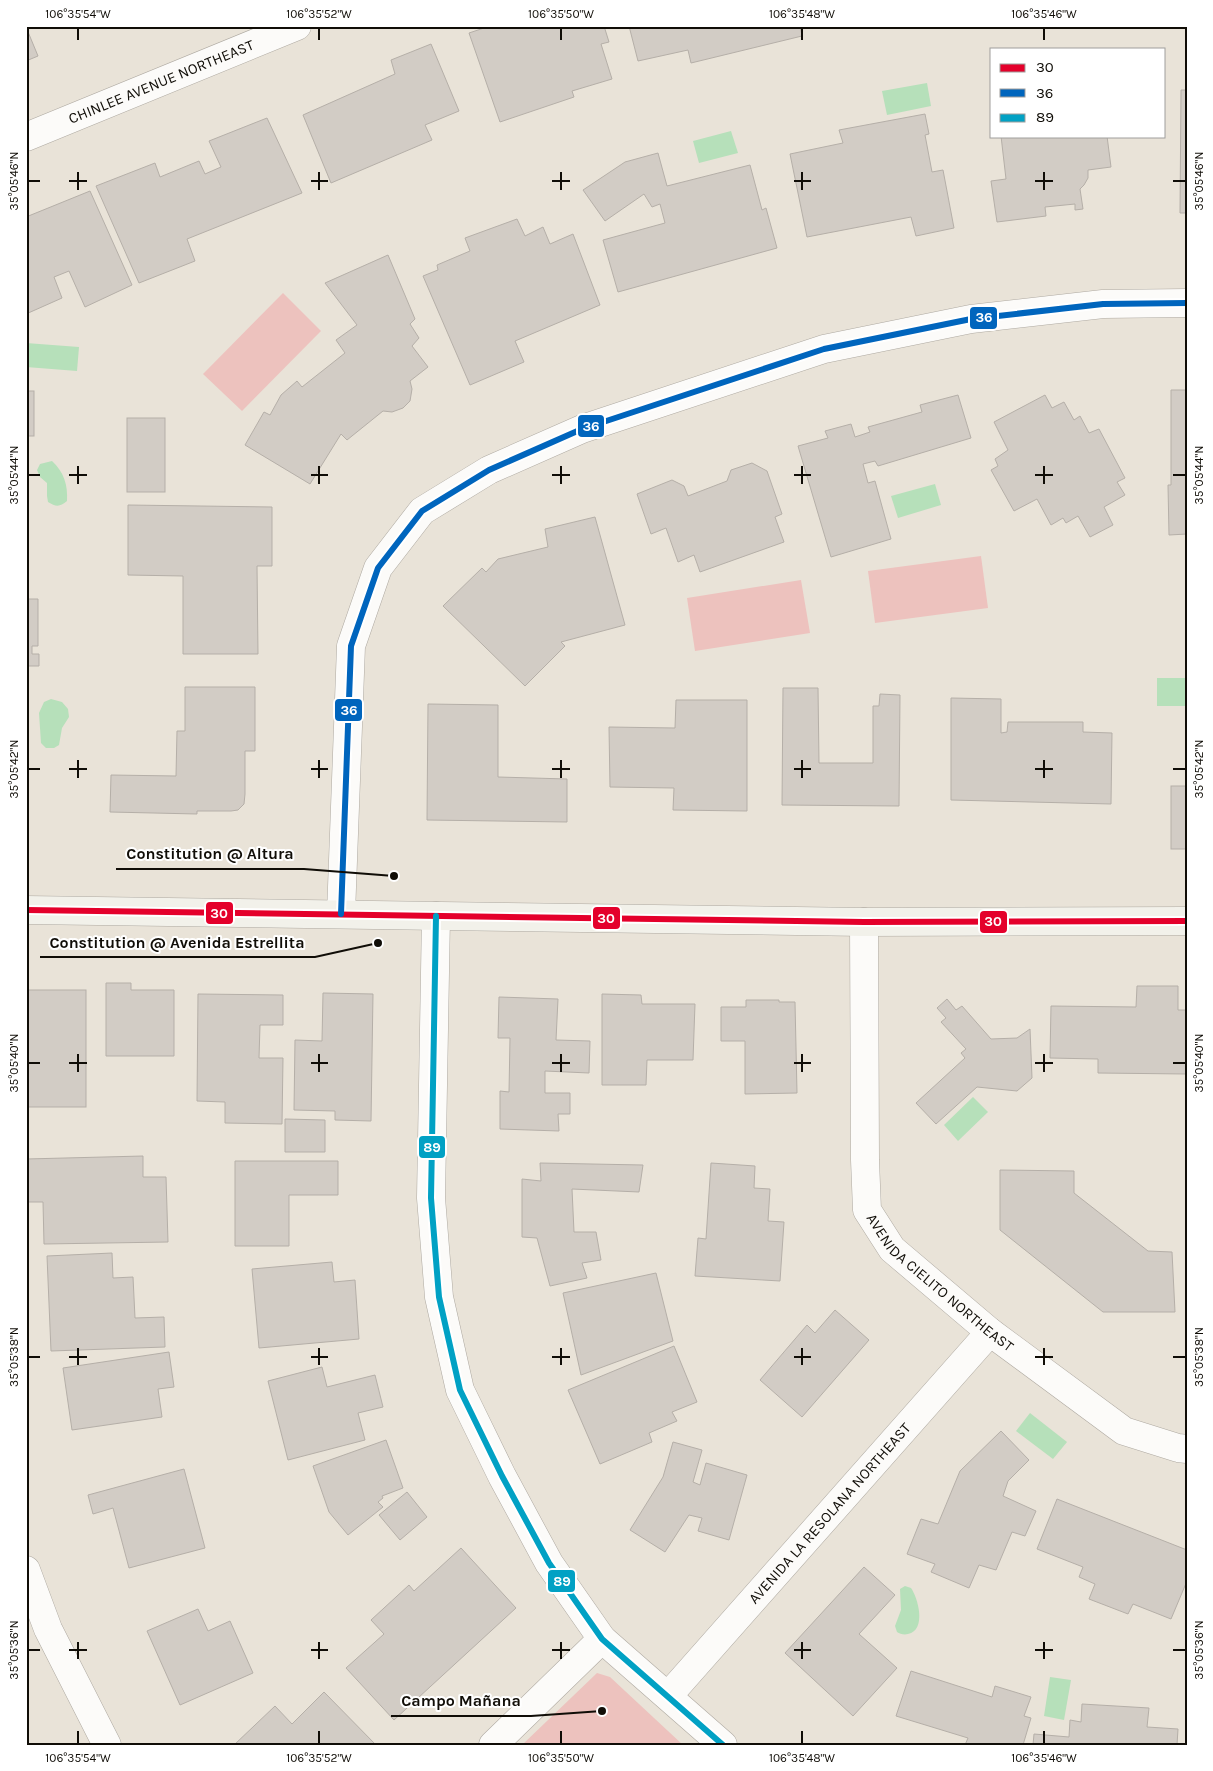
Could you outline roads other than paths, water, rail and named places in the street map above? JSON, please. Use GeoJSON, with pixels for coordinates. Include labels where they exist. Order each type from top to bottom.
{"type":"FeatureCollection","features":[{"type":"Feature","properties":{"kind":"street","name":"CHINLEE AVENUE NORTHEAST"},"geometry":{"type":"LineString","coordinates":[[26,137],[297,26]]}},
{"type":"Feature","properties":{"kind":"street"},"geometry":{"type":"LineString","coordinates":[[341,914],[351,646],[378,568],[422,511],[489,470],[582,429],[824,349],[971,319],[1103,304],[1187,303]]}},
{"type":"Feature","properties":{"kind":"street"},"geometry":{"type":"LineString","coordinates":[[26,910],[864,922],[1187,921]]}},
{"type":"Feature","properties":{"kind":"street"},"geometry":{"type":"LineString","coordinates":[[436,916],[431,1198],[439,1297],[460,1390],[502,1476],[549,1563],[602,1638],[723,1745]]}},
{"type":"Feature","properties":{"kind":"street","name":"AVENIDA CIELITO NORTHEAST"},"geometry":{"type":"LineString","coordinates":[[864,922],[867,1210],[892,1249],[990,1332],[1124,1431],[1178,1448],[1187,1449]]}},
{"type":"Feature","properties":{"kind":"street","name":"AVENIDA LA RESOLANA NORTHEAST"},"geometry":{"type":"LineString","coordinates":[[668,1696],[990,1332]]}},
{"type":"Feature","properties":{"kind":"street"},"geometry":{"type":"LineString","coordinates":[[26,1570],[48,1629],[107,1745]]}},
{"type":"Feature","properties":{"kind":"street"},"geometry":{"type":"LineString","coordinates":[[492,1745],[602,1638]]}},
{"type":"Feature","properties":{"kind":"place","name":"Constitution @ Altura"},"geometry":{"type":"Point","coordinates":[394,876]}},
{"type":"Feature","properties":{"kind":"place","name":"Constitution @ Avenida Estrellita"},"geometry":{"type":"Point","coordinates":[378,943]}},
{"type":"Feature","properties":{"kind":"place","name":"Campo Mañana"},"geometry":{"type":"Point","coordinates":[602,1711]}}]}
